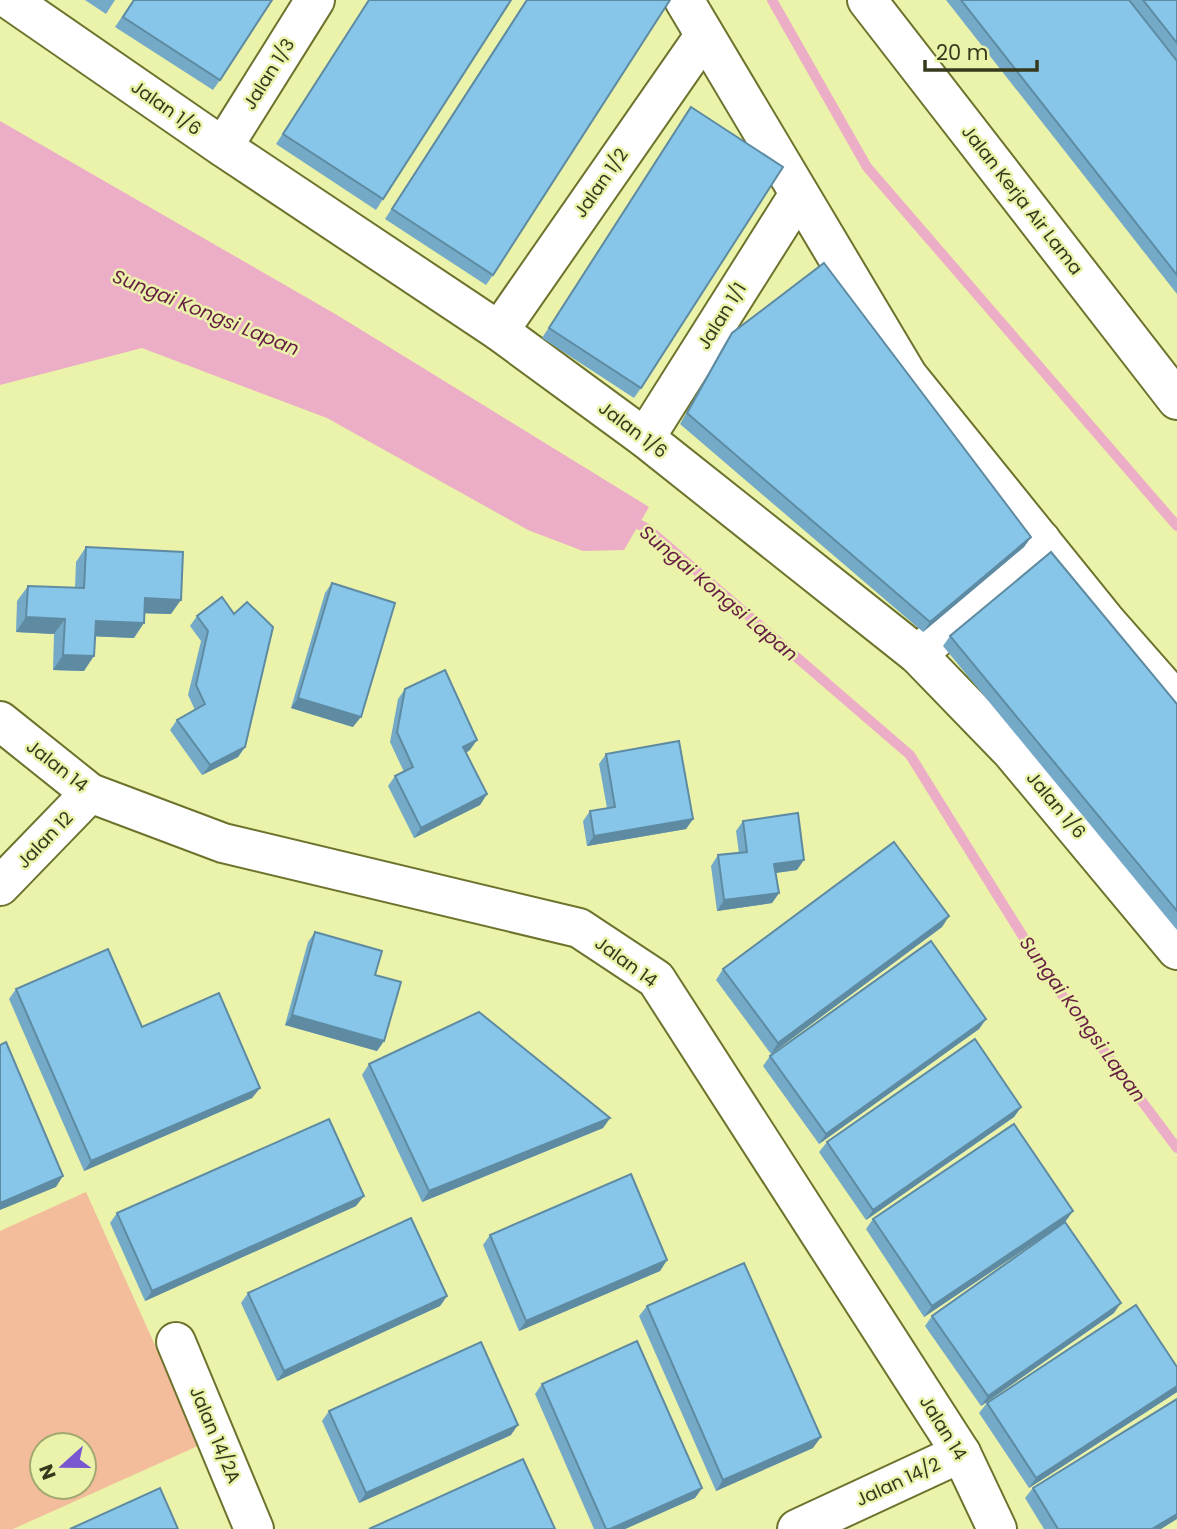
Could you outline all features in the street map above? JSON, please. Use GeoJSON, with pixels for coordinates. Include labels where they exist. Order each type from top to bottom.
{"type":"FeatureCollection","features":[{"type":"Feature","properties":{"kind":"street","name":"Jalan 1/6"},"geometry":{"type":"LineString","coordinates":[[10,0],[223,147],[499,331],[645,438],[918,655],[1012,752],[1177,950]]}},
{"type":"Feature","properties":{"kind":"street","name":"Jalan 1/3"},"geometry":{"type":"LineString","coordinates":[[223,147],[315,0]]}},
{"type":"Feature","properties":{"kind":"street"},"geometry":{"type":"LineString","coordinates":[[684,0],[908,376],[1177,702]]}},
{"type":"Feature","properties":{"kind":"street","name":"Jalan Kerja Air Lama"},"geometry":{"type":"LineString","coordinates":[[867,0],[1177,400]]}},
{"type":"Feature","properties":{"kind":"street","name":"Jalan 1/2"},"geometry":{"type":"LineString","coordinates":[[499,331],[704,36]]}},
{"type":"Feature","properties":{"kind":"street","name":"Jalan 1/1"},"geometry":{"type":"LineString","coordinates":[[645,438],[799,194]]}},
{"type":"Feature","properties":{"kind":"street"},"geometry":{"type":"LineString","coordinates":[[918,655],[1041,540]]}},
{"type":"Feature","properties":{"kind":"street","name":"Jalan 14"},"geometry":{"type":"LineString","coordinates":[[0,721],[90,793],[223,843],[579,928],[656,979],[961,1453],[997,1529]]}},
{"type":"Feature","properties":{"kind":"street","name":"Jalan 12"},"geometry":{"type":"LineString","coordinates":[[0,886],[90,793]]}},
{"type":"Feature","properties":{"kind":"street","name":"Jalan 14/2A"},"geometry":{"type":"LineString","coordinates":[[176,1342],[254,1529]]}},
{"type":"Feature","properties":{"kind":"street","name":"Jalan 14/2"},"geometry":{"type":"LineString","coordinates":[[797,1529],[961,1453]]}},
{"type":"Feature","properties":{"kind":"shaded area"},"geometry":{"type":"Polygon","coordinates":[[[86,1192],[200,1445],[98,1491],[98,1431],[28,1431],[28,1501],[75,1501],[13,1529],[0,1529],[0,1231],[86,1192]]]}},
{"type":"Feature","properties":{"kind":"water"},"geometry":{"type":"Polygon","coordinates":[[[0,121],[337,315],[649,507],[624,550],[583,551],[528,530],[327,418],[142,348],[0,385],[0,121]]]}},
{"type":"Feature","properties":{"kind":"building"},"geometry":{"type":"Polygon","coordinates":[[[134,0],[272,0],[220,80],[123,17],[134,0]]]}},
{"type":"Feature","properties":{"kind":"building"},"geometry":{"type":"Polygon","coordinates":[[[369,0],[511,0],[383,199],[283,134],[369,0]]]}},
{"type":"Feature","properties":{"kind":"building"},"geometry":{"type":"Polygon","coordinates":[[[527,0],[670,0],[493,275],[392,209],[527,0]]]}},
{"type":"Feature","properties":{"kind":"building"},"geometry":{"type":"Polygon","coordinates":[[[961,0],[1129,0],[1177,61],[1177,275],[961,0]]]}},
{"type":"Feature","properties":{"kind":"building"},"geometry":{"type":"Polygon","coordinates":[[[1143,0],[1177,0],[1177,43],[1143,0]]]}},
{"type":"Feature","properties":{"kind":"building"},"geometry":{"type":"Polygon","coordinates":[[[691,107],[783,167],[641,388],[549,328],[691,107]]]}},
{"type":"Feature","properties":{"kind":"building"},"geometry":{"type":"Polygon","coordinates":[[[824,263],[1031,537],[930,622],[687,413],[732,333],[824,263]]]}},
{"type":"Feature","properties":{"kind":"building"},"geometry":{"type":"Polygon","coordinates":[[[86,547],[183,552],[181,600],[145,598],[144,623],[96,621],[94,656],[63,655],[65,619],[26,617],[28,586],[84,588],[86,547]]]}},
{"type":"Feature","properties":{"kind":"building"},"geometry":{"type":"Polygon","coordinates":[[[1051,552],[1177,704],[1177,911],[950,636],[1051,552]]]}},
{"type":"Feature","properties":{"kind":"building"},"geometry":{"type":"Polygon","coordinates":[[[332,583],[395,603],[361,717],[298,698],[332,583]]]}},
{"type":"Feature","properties":{"kind":"building"},"geometry":{"type":"Polygon","coordinates":[[[222,597],[234,614],[247,602],[273,627],[245,747],[210,765],[177,720],[205,704],[196,685],[208,631],[197,616],[222,597]]]}},
{"type":"Feature","properties":{"kind":"building"},"geometry":{"type":"Polygon","coordinates":[[[445,670],[477,740],[463,747],[487,794],[421,828],[395,776],[413,767],[397,732],[405,689],[445,670]]]}},
{"type":"Feature","properties":{"kind":"building"},"geometry":{"type":"Polygon","coordinates":[[[679,741],[693,819],[594,836],[590,811],[615,807],[606,754],[679,741]]]}},
{"type":"Feature","properties":{"kind":"building"},"geometry":{"type":"Polygon","coordinates":[[[798,813],[804,860],[774,864],[779,893],[724,900],[718,855],[747,852],[743,821],[798,813]]]}},
{"type":"Feature","properties":{"kind":"building"},"geometry":{"type":"Polygon","coordinates":[[[894,842],[949,916],[778,1043],[723,969],[894,842]]]}},
{"type":"Feature","properties":{"kind":"building"},"geometry":{"type":"Polygon","coordinates":[[[315,932],[382,951],[375,975],[401,982],[384,1041],[292,1015],[315,932]]]}},
{"type":"Feature","properties":{"kind":"building"},"geometry":{"type":"Polygon","coordinates":[[[931,941],[986,1019],[826,1134],[770,1056],[931,941]]]}},
{"type":"Feature","properties":{"kind":"building"},"geometry":{"type":"Polygon","coordinates":[[[108,949],[142,1027],[219,993],[260,1088],[91,1161],[16,989],[108,949]]]}},
{"type":"Feature","properties":{"kind":"building"},"geometry":{"type":"Polygon","coordinates":[[[479,1012],[610,1118],[429,1191],[369,1064],[479,1012]]]}},
{"type":"Feature","properties":{"kind":"building"},"geometry":{"type":"Polygon","coordinates":[[[975,1039],[1021,1107],[873,1210],[827,1142],[975,1039]]]}},
{"type":"Feature","properties":{"kind":"building"},"geometry":{"type":"Polygon","coordinates":[[[6,1042],[63,1176],[0,1203],[0,1045],[6,1042]]]}},
{"type":"Feature","properties":{"kind":"building"},"geometry":{"type":"Polygon","coordinates":[[[329,1119],[364,1196],[152,1291],[117,1213],[329,1119]]]}},
{"type":"Feature","properties":{"kind":"building"},"geometry":{"type":"Polygon","coordinates":[[[1014,1124],[1073,1211],[932,1306],[873,1219],[1014,1124]]]}},
{"type":"Feature","properties":{"kind":"building"},"geometry":{"type":"Polygon","coordinates":[[[631,1174],[667,1260],[526,1321],[490,1235],[631,1174]]]}},
{"type":"Feature","properties":{"kind":"building"},"geometry":{"type":"Polygon","coordinates":[[[411,1218],[447,1296],[284,1371],[248,1293],[411,1218]]]}},
{"type":"Feature","properties":{"kind":"building"},"geometry":{"type":"Polygon","coordinates":[[[1065,1222],[1121,1303],[988,1396],[932,1316],[1065,1222]]]}},
{"type":"Feature","properties":{"kind":"building"},"geometry":{"type":"Polygon","coordinates":[[[744,1263],[821,1437],[723,1480],[647,1306],[744,1263]]]}},
{"type":"Feature","properties":{"kind":"building"},"geometry":{"type":"Polygon","coordinates":[[[1136,1305],[1177,1367],[1177,1386],[1036,1478],[987,1403],[1136,1305]]]}},
{"type":"Feature","properties":{"kind":"building"},"geometry":{"type":"Polygon","coordinates":[[[637,1341],[702,1488],[606,1529],[542,1384],[637,1341]]]}},
{"type":"Feature","properties":{"kind":"building"},"geometry":{"type":"Polygon","coordinates":[[[481,1342],[518,1425],[366,1493],[329,1411],[481,1342]]]}},
{"type":"Feature","properties":{"kind":"building"},"geometry":{"type":"Polygon","coordinates":[[[1177,1399],[1177,1514],[1152,1529],[1058,1529],[1033,1488],[1177,1399]]]}},
{"type":"Feature","properties":{"kind":"building"},"geometry":{"type":"Polygon","coordinates":[[[523,1459],[555,1529],[369,1529],[523,1459]]]}},
{"type":"Feature","properties":{"kind":"building"},"geometry":{"type":"Polygon","coordinates":[[[160,1488],[178,1529],[70,1529],[160,1488]]]}},
{"type":"Feature","properties":{"kind":"waterway"},"geometry":{"type":"LineString","coordinates":[[772,0],[867,167],[1177,526]]}},
{"type":"Feature","properties":{"kind":"waterway","name":"Sungai Kongsi Lapan"},"geometry":{"type":"LineString","coordinates":[[628,519],[648,529],[910,755],[1047,975],[1177,1148]]}}]}
